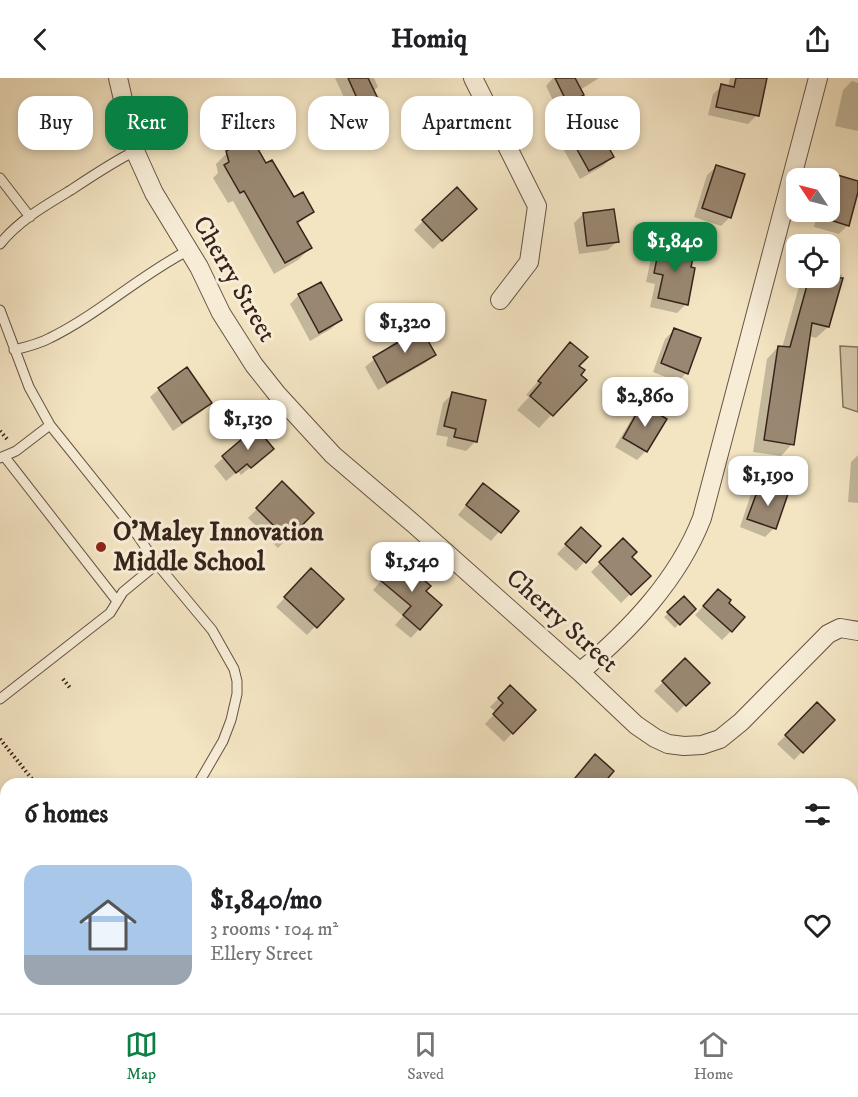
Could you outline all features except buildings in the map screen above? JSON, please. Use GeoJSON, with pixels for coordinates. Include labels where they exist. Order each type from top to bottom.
{"type":"FeatureCollection","features":[{"type":"Feature","properties":{"kind":"street","name":"Cherry Street"},"geometry":{"type":"LineString","coordinates":[[118,78],[135,151],[154,193],[189,250],[221,313],[254,365],[300,422],[333,455],[580,672],[636,725],[655,738],[676,745],[702,745],[720,739],[741,722],[828,634],[840,628],[858,632]]}},
{"type":"Feature","properties":{"kind":"street"},"geometry":{"type":"LineString","coordinates":[[473,78],[537,206],[529,262],[500,300]]}},
{"type":"Feature","properties":{"kind":"street"},"geometry":{"type":"LineString","coordinates":[[580,672],[608,649],[637,620],[673,571],[699,525],[707,503],[818,78]]}},
{"type":"Feature","properties":{"kind":"lane"},"geometry":{"type":"LineString","coordinates":[[0,244],[7,235],[30,217],[135,151]]}},
{"type":"Feature","properties":{"kind":"lane"},"geometry":{"type":"LineString","coordinates":[[0,178],[30,217]]}},
{"type":"Feature","properties":{"kind":"lane"},"geometry":{"type":"LineString","coordinates":[[15,350],[48,339],[70,327],[137,281],[189,250]]}},
{"type":"Feature","properties":{"kind":"lane"},"geometry":{"type":"LineString","coordinates":[[0,310],[29,387],[50,425],[131,526],[157,564],[213,630],[226,652],[237,681],[236,705],[224,741],[202,778]]}},
{"type":"Feature","properties":{"kind":"lane"},"geometry":{"type":"LineString","coordinates":[[50,425],[16,451],[2,457],[117,601]]}},
{"type":"Feature","properties":{"kind":"lane"},"geometry":{"type":"LineString","coordinates":[[0,699],[110,613],[123,592],[157,564]]}},
{"type":"Feature","properties":{"kind":"path"},"geometry":{"type":"LineString","coordinates":[[0,431],[9,442]]}},
{"type":"Feature","properties":{"kind":"path"},"geometry":{"type":"LineString","coordinates":[[63,679],[71,690]]}},
{"type":"Feature","properties":{"kind":"path"},"geometry":{"type":"LineString","coordinates":[[0,739],[31,778]]}},
{"type":"Feature","properties":{"kind":"shaded area"},"geometry":{"type":"Polygon","coordinates":[[[840,346],[858,347],[858,412],[843,407],[840,346]]]}},
{"type":"Feature","properties":{"kind":"place","name":"O'Maley Innovation Middle School"},"geometry":{"type":"Point","coordinates":[101,547]}}]}
